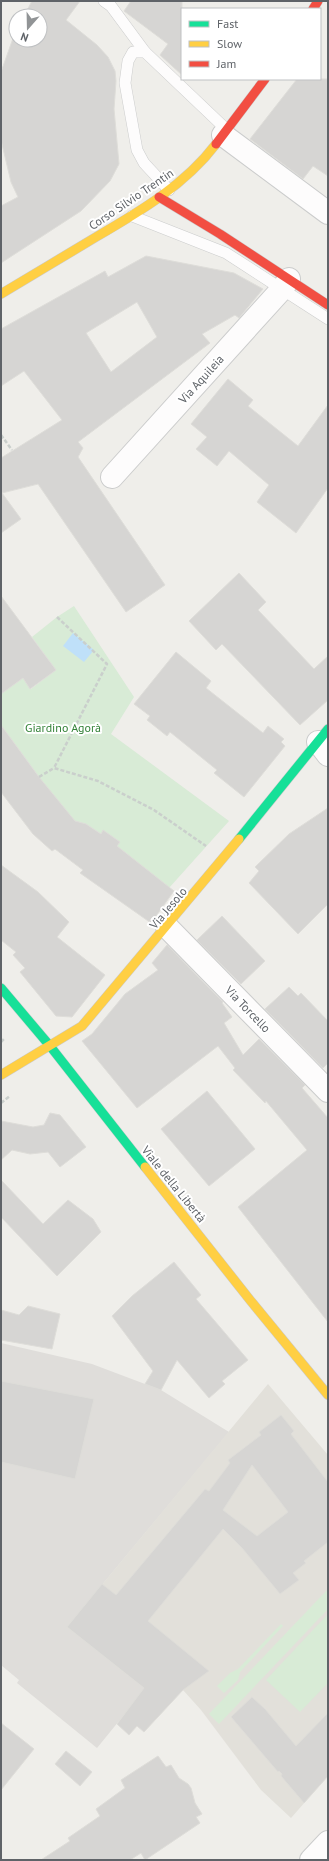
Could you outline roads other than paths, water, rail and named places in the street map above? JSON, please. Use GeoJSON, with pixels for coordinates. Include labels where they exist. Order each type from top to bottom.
{"type":"FeatureCollection","features":[{"type":"Feature","properties":{"kind":"street","name":"Corso Silvio Trentin"},"geometry":{"type":"LineString","coordinates":[[1,294],[131,216],[169,190],[204,160],[264,80]]}},
{"type":"Feature","properties":{"kind":"street"},"geometry":{"type":"LineString","coordinates":[[225,132],[328,213]]}},
{"type":"Feature","properties":{"kind":"street"},"geometry":{"type":"LineString","coordinates":[[159,197],[220,234],[286,284],[328,305]]}},
{"type":"Feature","properties":{"kind":"street","name":"Via Aquileia"},"geometry":{"type":"LineString","coordinates":[[112,477],[286,284]]}},
{"type":"Feature","properties":{"kind":"street","name":"Via Jesolo"},"geometry":{"type":"LineString","coordinates":[[1,1075],[82,1026],[325,742]]}},
{"type":"Feature","properties":{"kind":"street","name":"Via Torcello"},"geometry":{"type":"LineString","coordinates":[[168,927],[328,1091]]}},
{"type":"Feature","properties":{"kind":"street","name":"Viale della Libertà"},"geometry":{"type":"LineString","coordinates":[[1,988],[50,1046],[250,1300],[328,1395]]}},
{"type":"Feature","properties":{"kind":"street"},"geometry":{"type":"LineString","coordinates":[[311,1860],[328,1842]]}},
{"type":"Feature","properties":{"kind":"lane"},"geometry":{"type":"LineString","coordinates":[[104,1],[111,6],[145,52],[225,132]]}},
{"type":"Feature","properties":{"kind":"lane"},"geometry":{"type":"LineString","coordinates":[[145,52],[133,52],[128,61],[125,83],[137,150],[144,163],[169,190]]}},
{"type":"Feature","properties":{"kind":"lane"},"geometry":{"type":"LineString","coordinates":[[131,216],[226,253],[286,284],[328,319]]}},
{"type":"Feature","properties":{"kind":"water"},"geometry":{"type":"Polygon","coordinates":[[[73,633],[94,650],[84,662],[63,646],[73,633]]]}},
{"type":"Feature","properties":{"kind":"park label","name":"Giardino Agorà"},"geometry":{"type":"Point","coordinates":[63,727]}}]}
